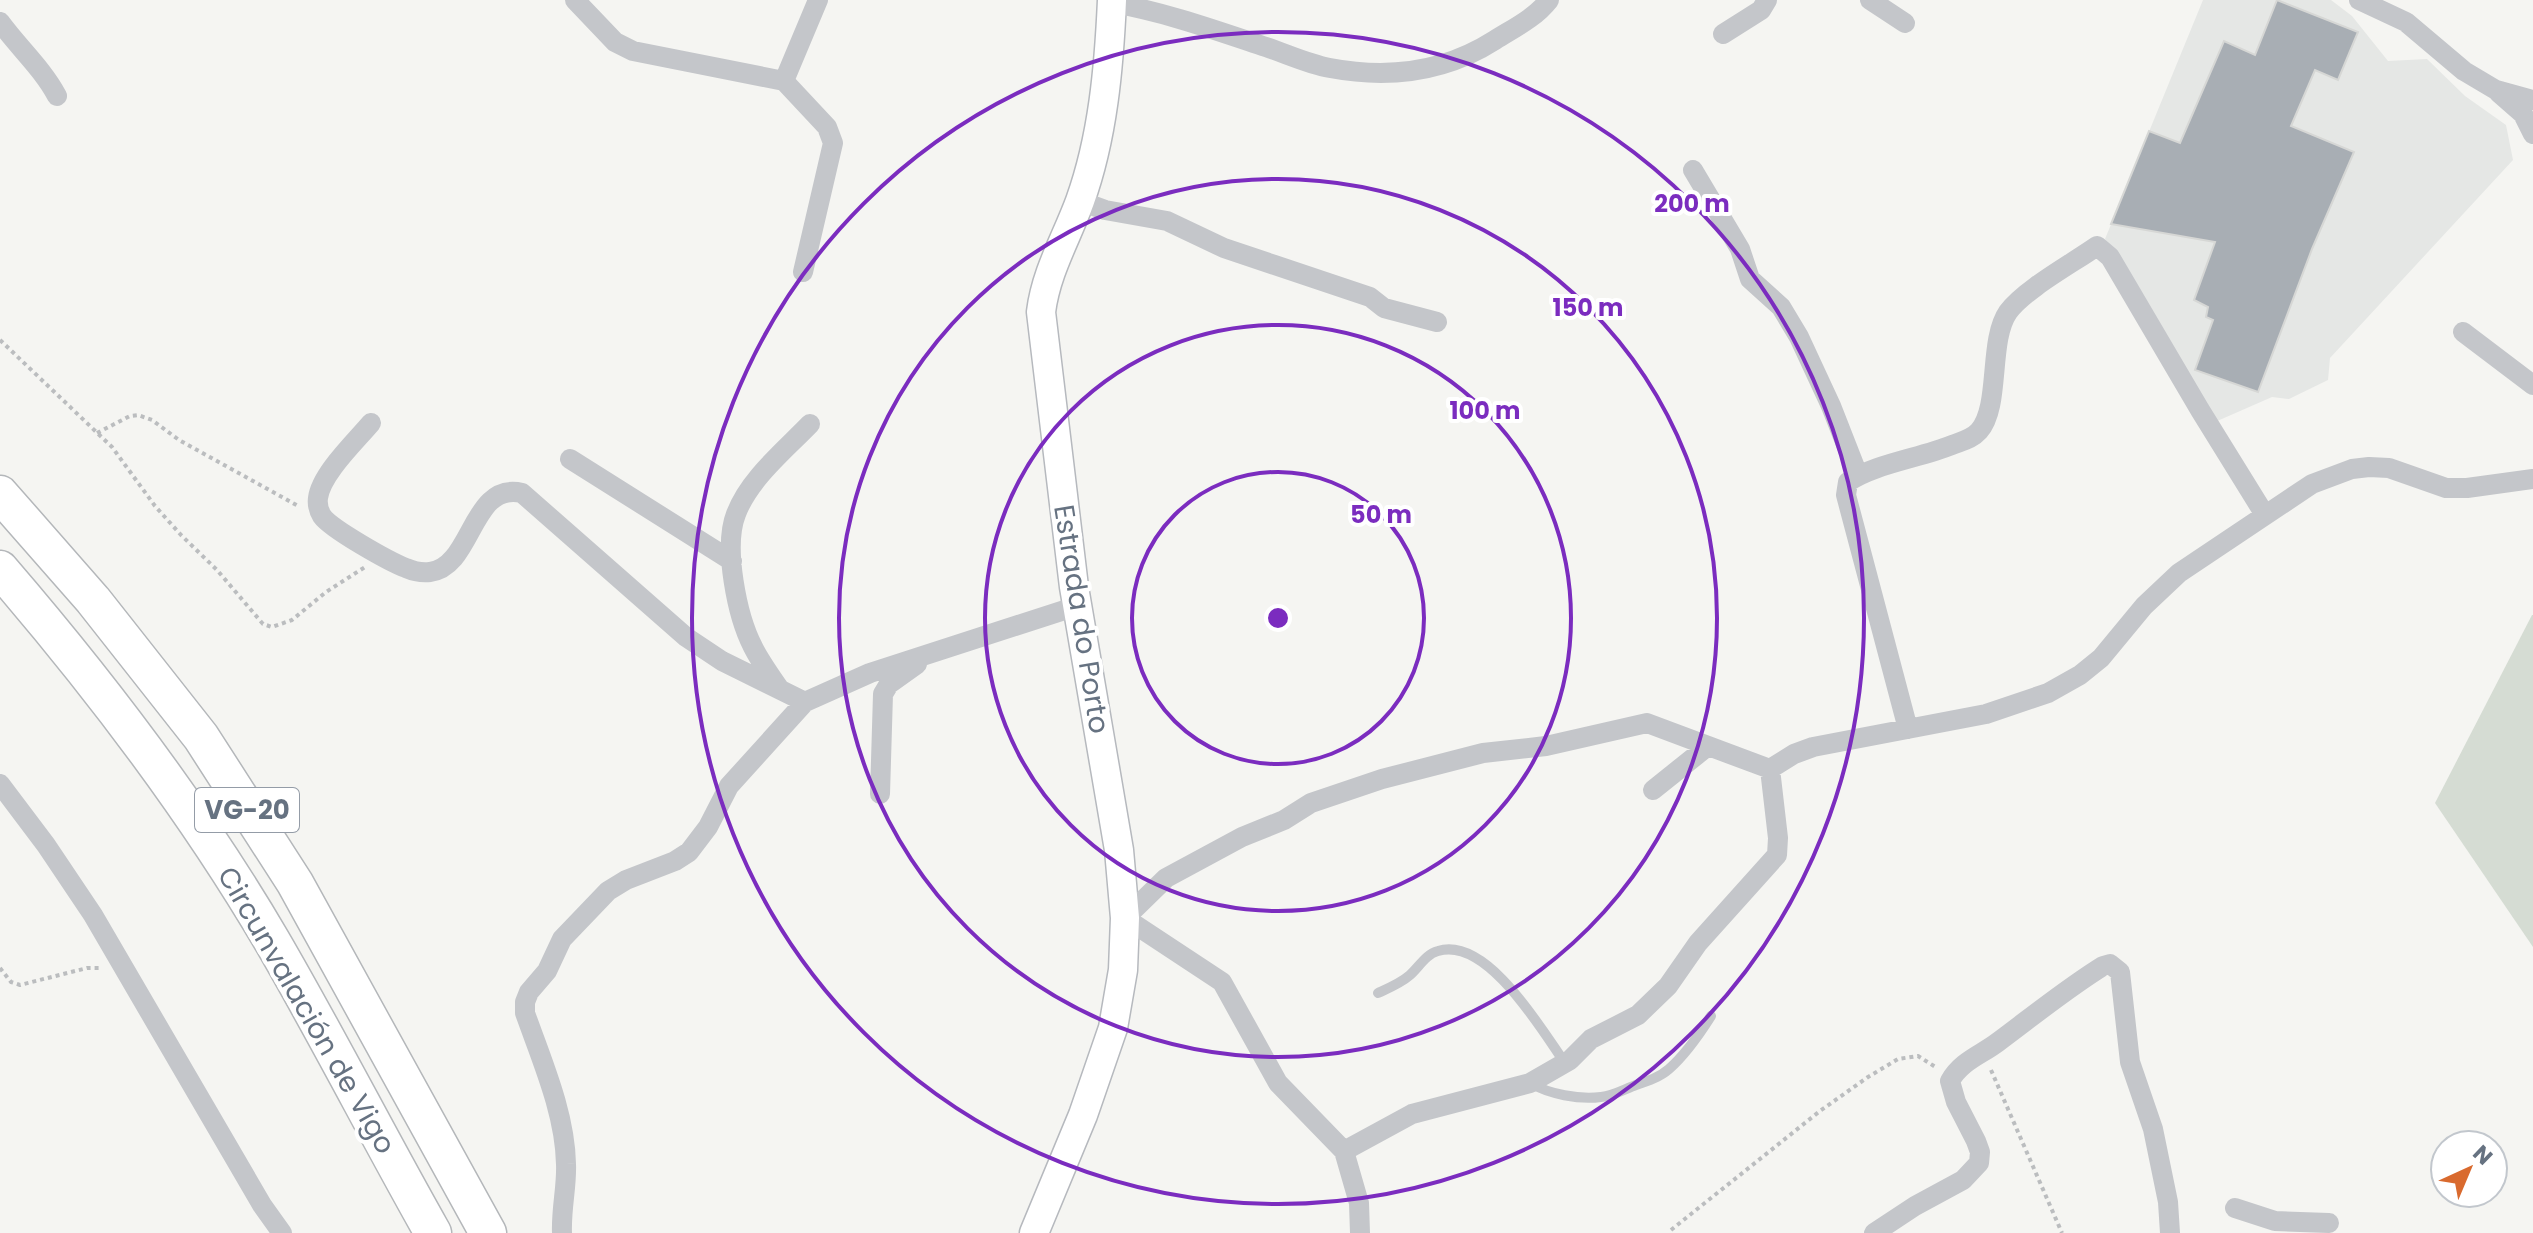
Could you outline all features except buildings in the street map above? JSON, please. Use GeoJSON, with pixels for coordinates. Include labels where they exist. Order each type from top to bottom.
{"type":"FeatureCollection","features":[{"type":"Feature","properties":{"kind":"highway","name":"Circunvalación de Vigo"},"geometry":{"type":"LineString","coordinates":[[0,494],[93,600],[201,737],[295,883],[488,1233]]}},
{"type":"Feature","properties":{"kind":"highway","name":"Circunvalación de Vigo"},"geometry":{"type":"LineString","coordinates":[[0,569],[58,636],[186,805],[271,939],[433,1233]]}},
{"type":"Feature","properties":{"kind":"street"},"geometry":{"type":"LineString","coordinates":[[575,0],[615,42],[633,51],[784,81],[827,127],[833,143],[803,272]]}},
{"type":"Feature","properties":{"kind":"street"},"geometry":{"type":"LineString","coordinates":[[784,81],[818,0]]}},
{"type":"Feature","properties":{"kind":"street"},"geometry":{"type":"LineString","coordinates":[[1112,2],[1147,9],[1327,68],[1371,72],[1429,68],[1457,61],[1527,20],[1549,0]]}},
{"type":"Feature","properties":{"kind":"street"},"geometry":{"type":"LineString","coordinates":[[1723,34],[1761,10],[1767,0]]}},
{"type":"Feature","properties":{"kind":"street"},"geometry":{"type":"LineString","coordinates":[[1870,0],[1905,23]]}},
{"type":"Feature","properties":{"kind":"street"},"geometry":{"type":"LineString","coordinates":[[2359,0],[2406,22],[2464,71],[2496,90],[2523,114],[2533,134]]}},
{"type":"Feature","properties":{"kind":"street","name":"Estrada do Porto"},"geometry":{"type":"LineString","coordinates":[[1034,1233],[1083,1115],[1113,1028],[1123,970],[1125,918],[1119,850],[1077,606],[1041,312],[1046,281],[1080,201],[1099,126],[1112,2]]}},
{"type":"Feature","properties":{"kind":"street"},"geometry":{"type":"LineString","coordinates":[[0,22],[46,75],[57,96]]}},
{"type":"Feature","properties":{"kind":"street"},"geometry":{"type":"LineString","coordinates":[[2496,90],[2533,100]]}},
{"type":"Feature","properties":{"kind":"street"},"geometry":{"type":"LineString","coordinates":[[1693,170],[1740,249],[1750,279],[1781,307],[1799,337],[1858,475]]}},
{"type":"Feature","properties":{"kind":"street"},"geometry":{"type":"LineString","coordinates":[[1080,201],[1105,210],[1167,221],[1224,248],[1370,297],[1384,308],[1437,322]]}},
{"type":"Feature","properties":{"kind":"street"},"geometry":{"type":"LineString","coordinates":[[1908,729],[1846,495],[1848,482],[1858,475],[1926,456],[1973,436],[1982,427],[1988,411],[2001,328],[2009,312],[2032,290],[2097,246],[2110,257],[2265,515]]}},
{"type":"Feature","properties":{"kind":"street"},"geometry":{"type":"LineString","coordinates":[[2463,332],[2533,385]]}},
{"type":"Feature","properties":{"kind":"street"},"geometry":{"type":"LineString","coordinates":[[371,423],[331,471],[318,496],[321,514],[334,526],[409,570],[431,572],[450,561],[494,497],[510,491],[522,493],[686,637],[722,661],[805,702]]}},
{"type":"Feature","properties":{"kind":"street"},"geometry":{"type":"LineString","coordinates":[[779,688],[752,646],[742,620],[732,561],[733,523],[756,480],[810,424]]}},
{"type":"Feature","properties":{"kind":"street"},"geometry":{"type":"LineString","coordinates":[[570,459],[732,561]]}},
{"type":"Feature","properties":{"kind":"street"},"geometry":{"type":"LineString","coordinates":[[1770,769],[1794,754],[1813,747],[1986,714],[2048,693],[2080,675],[2101,658],[2144,606],[2179,573],[2312,484],[2352,469],[2389,468],[2446,488],[2533,479]]}},
{"type":"Feature","properties":{"kind":"street"},"geometry":{"type":"LineString","coordinates":[[562,1233],[566,1165],[562,1132],[555,1101],[525,1013],[525,1002],[529,992],[547,971],[562,939],[608,891],[689,852],[698,843],[729,786],[805,702],[870,673],[1077,606]]}},
{"type":"Feature","properties":{"kind":"street"},"geometry":{"type":"LineString","coordinates":[[880,794],[883,694],[889,684],[926,655]]}},
{"type":"Feature","properties":{"kind":"street"},"geometry":{"type":"LineString","coordinates":[[1360,1233],[1359,1203],[1344,1151],[1278,1083],[1222,982],[1125,918],[1166,878],[1242,837],[1284,820],[1311,803],[1382,779],[1483,753],[1546,746],[1647,723],[1770,769]]}},
{"type":"Feature","properties":{"kind":"street"},"geometry":{"type":"LineString","coordinates":[[1653,790],[1708,746]]}},
{"type":"Feature","properties":{"kind":"street"},"geometry":{"type":"LineString","coordinates":[[1344,1151],[1412,1114],[1530,1083],[1565,1063],[1591,1039],[1638,1015],[1668,986],[1698,943],[1777,855],[1770,769]]}},
{"type":"Feature","properties":{"kind":"street"},"geometry":{"type":"LineString","coordinates":[[0,784],[77,892],[262,1205],[282,1233]]}},
{"type":"Feature","properties":{"kind":"street"},"geometry":{"type":"LineString","coordinates":[[1874,1233],[1963,1180],[1979,1163],[1980,1152],[1956,1102],[1950,1081],[1959,1067],[1983,1053],[2062,992],[2110,964],[2120,972],[2130,1062],[2153,1129],[2168,1202],[2170,1233]]}},
{"type":"Feature","properties":{"kind":"street"},"geometry":{"type":"LineString","coordinates":[[2235,1208],[2274,1227],[2329,1223]]}},
{"type":"Feature","properties":{"kind":"lane"},"geometry":{"type":"LineString","coordinates":[[1378,993],[1411,975],[1435,951],[1450,949],[1466,952],[1493,970],[1527,1008],[1565,1063]]}},
{"type":"Feature","properties":{"kind":"lane"},"geometry":{"type":"LineString","coordinates":[[1530,1083],[1545,1091],[1600,1098],[1627,1089],[1667,1071],[1684,1054],[1711,1016]]}},
{"type":"Feature","properties":{"kind":"path"},"geometry":{"type":"LineString","coordinates":[[0,340],[122,458],[155,506],[217,570],[263,624],[282,626],[361,570],[385,557]]}},
{"type":"Feature","properties":{"kind":"path"},"geometry":{"type":"LineString","coordinates":[[97,433],[130,416],[138,415],[152,420],[179,440],[311,514],[321,514]]}},
{"type":"Feature","properties":{"kind":"path"},"geometry":{"type":"LineString","coordinates":[[0,968],[11,982],[20,985],[87,968],[115,972],[133,983]]}},
{"type":"Feature","properties":{"kind":"path"},"geometry":{"type":"LineString","coordinates":[[1983,1053],[2062,1233]]}},
{"type":"Feature","properties":{"kind":"path"},"geometry":{"type":"LineString","coordinates":[[1671,1230],[1820,1111],[1898,1059],[1918,1056],[1928,1060],[1950,1081]]}},
{"type":"Feature","properties":{"kind":"shaded area"},"geometry":{"type":"Polygon","coordinates":[[[2203,0],[2331,0],[2352,16],[2388,61],[2427,59],[2465,96],[2506,125],[2513,160],[2330,358],[2328,380],[2289,399],[2272,397],[2215,422],[2105,239],[2203,0]]]}},
{"type":"Feature","properties":{"kind":"shaded area"},"geometry":{"type":"Polygon","coordinates":[[[2533,615],[2533,947],[2435,803],[2533,615]]]}}]}
